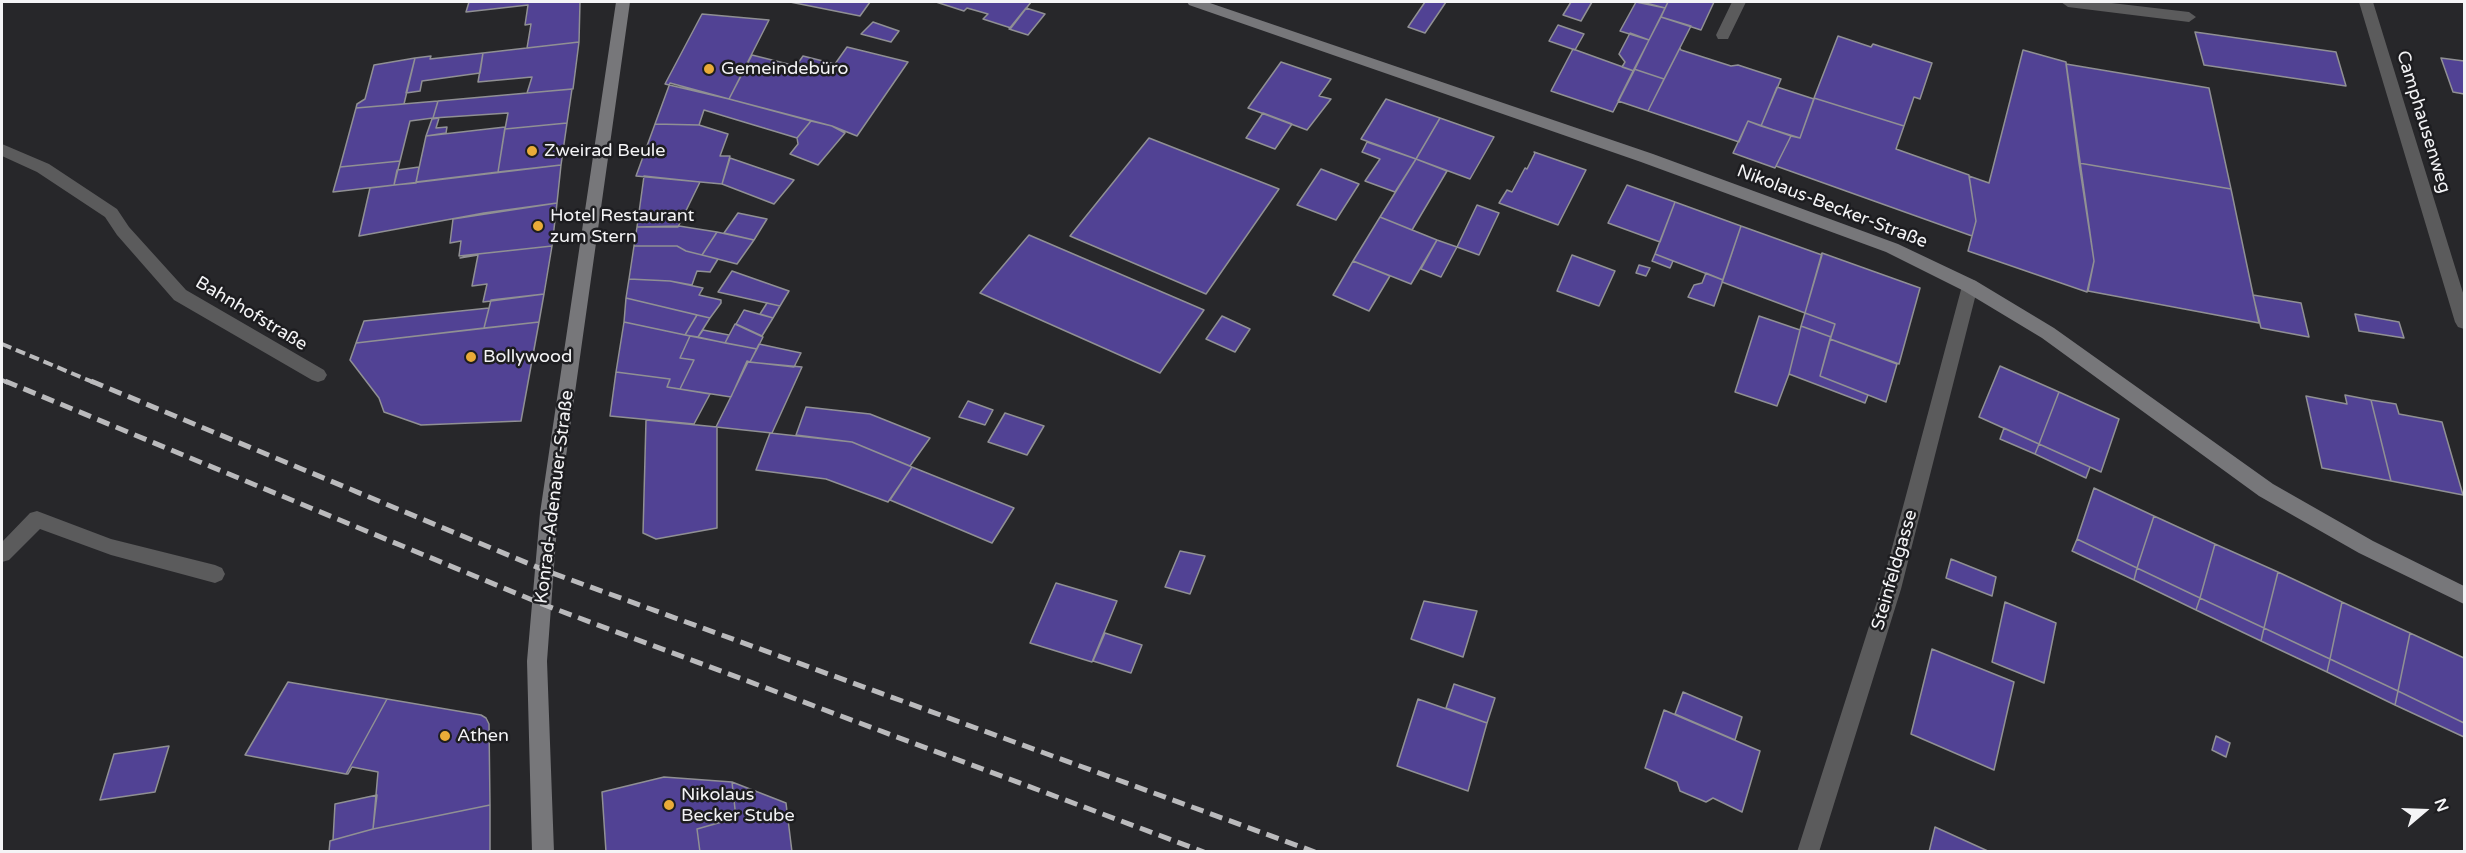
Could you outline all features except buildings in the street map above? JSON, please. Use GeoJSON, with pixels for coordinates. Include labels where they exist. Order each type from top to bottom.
{"type":"FeatureCollection","features":[{"type":"Feature","properties":{"kind":"main road","name":"Konrad-Adenauer-Straße"},"geometry":{"type":"LineString","coordinates":[[543,852],[537,661],[549,513],[622,2]]}},
{"type":"Feature","properties":{"kind":"main road","name":"Nikolaus-Becker-Straße"},"geometry":{"type":"LineString","coordinates":[[1194,2],[1892,248],[1970,286],[2048,333],[2266,490],[2366,547],[2464,595]]}},
{"type":"Feature","properties":{"kind":"street"},"geometry":{"type":"LineString","coordinates":[[1723,35],[1738,2]]}},
{"type":"Feature","properties":{"kind":"street"},"geometry":{"type":"LineString","coordinates":[[2068,2],[2189,17]]}},
{"type":"Feature","properties":{"kind":"street","name":"Camphausenweg"},"geometry":{"type":"LineString","coordinates":[[2366,2],[2464,322]]}},
{"type":"Feature","properties":{"kind":"street","name":"Bahnhofstraße"},"geometry":{"type":"LineString","coordinates":[[2,150],[43,168],[111,213],[123,231],[180,295],[318,375]]}},
{"type":"Feature","properties":{"kind":"street","name":"Steinfeldgasse"},"geometry":{"type":"LineString","coordinates":[[1808,852],[1891,589],[1970,286]]}},
{"type":"Feature","properties":{"kind":"street"},"geometry":{"type":"LineString","coordinates":[[2,554],[37,519],[111,547],[214,574]]}},
{"type":"Feature","properties":{"kind":"railway"},"geometry":{"type":"LineString","coordinates":[[2,344],[95,383]]}},
{"type":"Feature","properties":{"kind":"railway"},"geometry":{"type":"LineString","coordinates":[[2,380],[8,383]]}},
{"type":"Feature","properties":{"kind":"railway"},"geometry":{"type":"LineString","coordinates":[[5,381],[542,604],[1204,852]]}},
{"type":"Feature","properties":{"kind":"railway"},"geometry":{"type":"LineString","coordinates":[[91,381],[544,570],[1315,852]]}},
{"type":"Feature","properties":{"kind":"place","name":"Gemeindebüro"},"geometry":{"type":"Point","coordinates":[709,69]}},
{"type":"Feature","properties":{"kind":"place","name":"Zweirad Beule"},"geometry":{"type":"Point","coordinates":[532,151]}},
{"type":"Feature","properties":{"kind":"place","name":"Hotel Restaurant zum Stern"},"geometry":{"type":"Point","coordinates":[538,226]}},
{"type":"Feature","properties":{"kind":"place","name":"Bollywood"},"geometry":{"type":"Point","coordinates":[471,357]}},
{"type":"Feature","properties":{"kind":"place","name":"Athen"},"geometry":{"type":"Point","coordinates":[445,736]}},
{"type":"Feature","properties":{"kind":"place","name":"Nikolaus Becker Stube"},"geometry":{"type":"Point","coordinates":[669,805]}}]}
